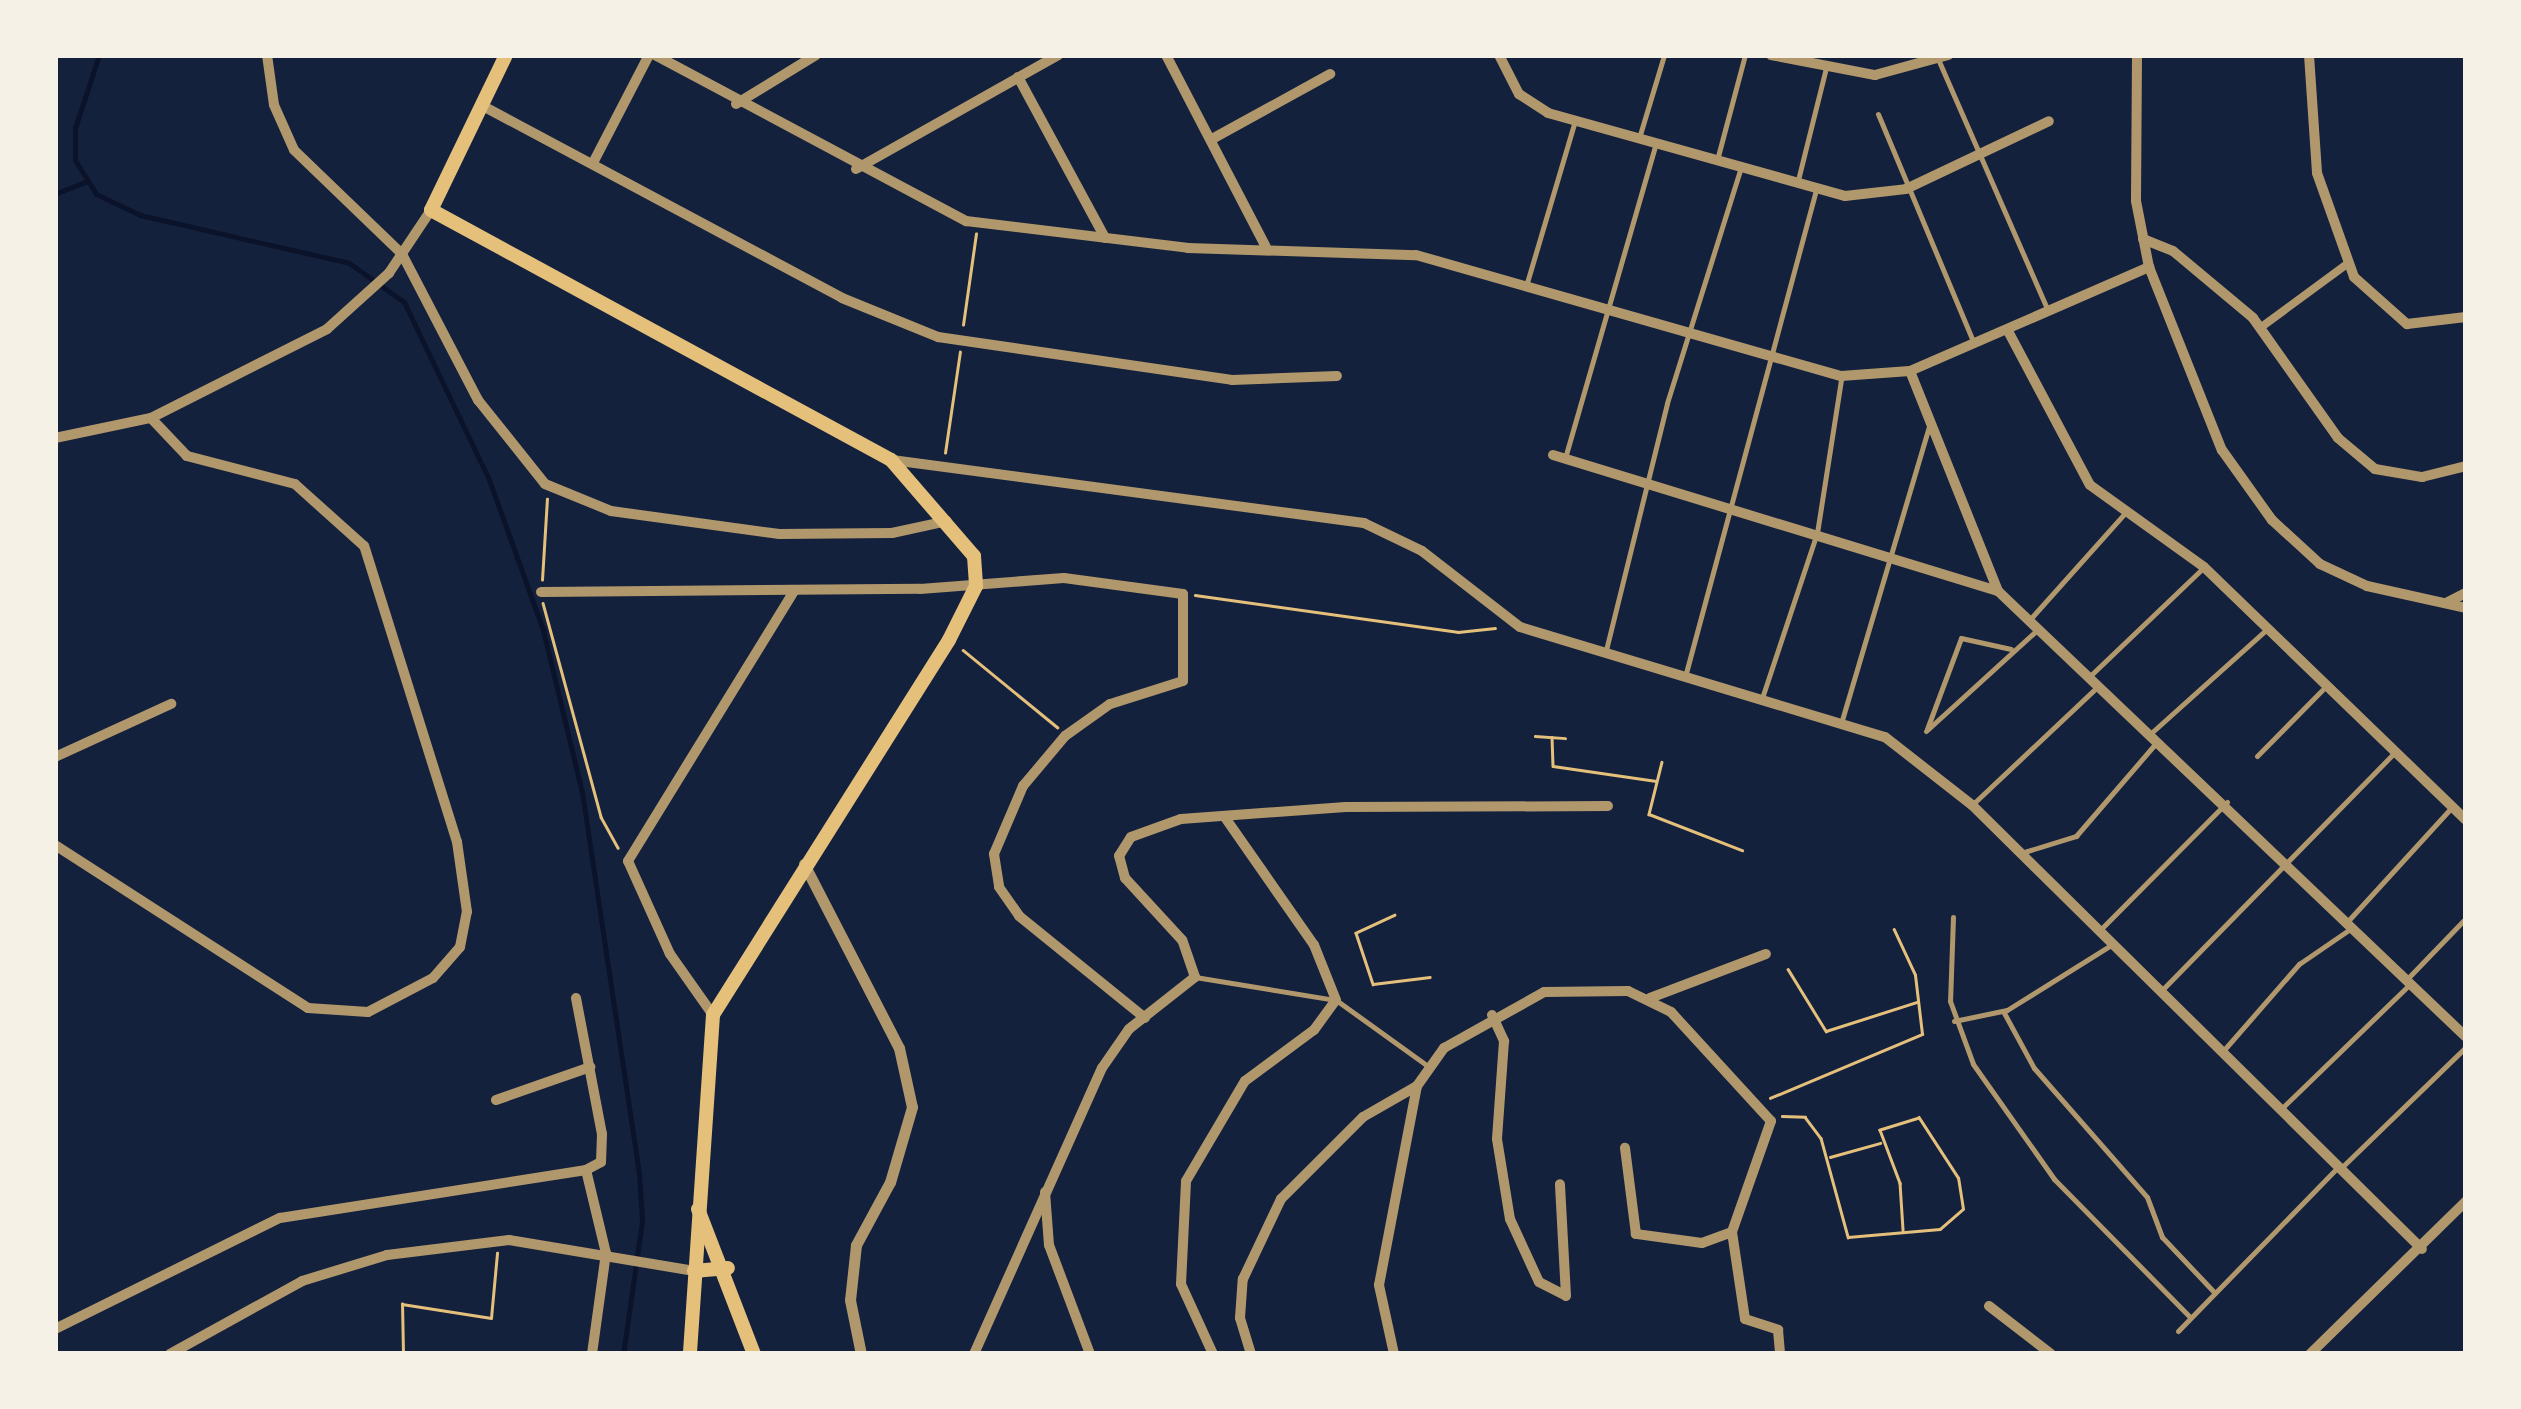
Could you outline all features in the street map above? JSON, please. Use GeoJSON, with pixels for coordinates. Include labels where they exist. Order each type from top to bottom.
{"type":"FeatureCollection","features":[{"type":"Feature","properties":{"kind":"main road"},"geometry":{"type":"LineString","coordinates":[[506,55],[432,210],[891,460],[948,520],[974,556],[976,586],[948,640],[804,864],[713,1015],[696,1242],[686,1270],[690,1354]]}},
{"type":"Feature","properties":{"kind":"main road"},"geometry":{"type":"LineString","coordinates":[[698,1208],[728,1268],[754,1354]]}},
{"type":"Feature","properties":{"kind":"main road"},"geometry":{"type":"LineString","coordinates":[[696,1242],[715,1242]]}},
{"type":"Feature","properties":{"kind":"main road"},"geometry":{"type":"LineString","coordinates":[[686,1270],[728,1268]]}},
{"type":"Feature","properties":{"kind":"street"},"geometry":{"type":"LineString","coordinates":[[267,55],[274,106],[294,150],[402,254],[478,400],[546,484],[611,510],[779,534],[892,534],[948,520]]}},
{"type":"Feature","properties":{"kind":"street"},"geometry":{"type":"LineString","coordinates":[[594,161],[652,55],[856,169],[980,223],[1105,238],[1438,260],[1525,289],[1841,376],[1910,370],[1975,346],[2149,267]]}},
{"type":"Feature","properties":{"kind":"street"},"geometry":{"type":"LineString","coordinates":[[736,104],[816,55]]}},
{"type":"Feature","properties":{"kind":"street"},"geometry":{"type":"LineString","coordinates":[[856,169],[1058,55]]}},
{"type":"Feature","properties":{"kind":"street"},"geometry":{"type":"LineString","coordinates":[[1166,55],[1266,247]]}},
{"type":"Feature","properties":{"kind":"street"},"geometry":{"type":"LineString","coordinates":[[1500,55],[1519,94],[1575,122],[1816,190],[1863,197],[1906,189],[2049,121]]}},
{"type":"Feature","properties":{"kind":"street"},"geometry":{"type":"LineString","coordinates":[[1771,55],[1826,68],[1894,74],[1943,57]]}},
{"type":"Feature","properties":{"kind":"street"},"geometry":{"type":"LineString","coordinates":[[2136,55],[2143,239],[2192,393],[2272,520],[2337,574],[2466,608]]}},
{"type":"Feature","properties":{"kind":"street"},"geometry":{"type":"LineString","coordinates":[[2309,55],[2311,141],[2347,264],[2407,324],[2466,317]]}},
{"type":"Feature","properties":{"kind":"street"},"geometry":{"type":"LineString","coordinates":[[1212,140],[1330,74]]}},
{"type":"Feature","properties":{"kind":"street"},"geometry":{"type":"LineString","coordinates":[[1018,77],[1105,238]]}},
{"type":"Feature","properties":{"kind":"street"},"geometry":{"type":"LineString","coordinates":[[481,105],[594,161],[842,298],[962,342],[1232,380],[1337,376]]}},
{"type":"Feature","properties":{"kind":"street"},"geometry":{"type":"LineString","coordinates":[[55,438],[150,418],[327,330],[389,274],[432,210]]}},
{"type":"Feature","properties":{"kind":"street"},"geometry":{"type":"LineString","coordinates":[[2143,239],[2218,285],[2260,328],[2338,438],[2375,469],[2422,477],[2466,466]]}},
{"type":"Feature","properties":{"kind":"street"},"geometry":{"type":"LineString","coordinates":[[2260,328],[2347,264]]}},
{"type":"Feature","properties":{"kind":"street"},"geometry":{"type":"LineString","coordinates":[[2008,331],[2077,470],[2126,512],[2204,567],[2466,820]]}},
{"type":"Feature","properties":{"kind":"street"},"geometry":{"type":"LineString","coordinates":[[1910,370],[1998,591]]}},
{"type":"Feature","properties":{"kind":"street"},"geometry":{"type":"LineString","coordinates":[[55,846],[308,1008],[368,1012],[434,978],[460,947],[467,912],[457,842],[364,546],[296,484],[187,456],[150,418]]}},
{"type":"Feature","properties":{"kind":"street"},"geometry":{"type":"LineString","coordinates":[[1559,456],[1651,489],[1898,555],[1998,591],[2032,617],[2154,737],[2287,859],[2466,1037]]}},
{"type":"Feature","properties":{"kind":"street"},"geometry":{"type":"LineString","coordinates":[[891,460],[1364,523],[1458,581],[1520,626],[1763,695],[1842,720],[1906,748],[1972,805],[2422,1249]]}},
{"type":"Feature","properties":{"kind":"street"},"geometry":{"type":"LineString","coordinates":[[542,592],[976,586],[1064,578],[1183,594],[1189,668],[1175,686],[1110,704],[1065,736],[997,836],[999,887],[1019,916],[1144,1018]]}},
{"type":"Feature","properties":{"kind":"street"},"geometry":{"type":"LineString","coordinates":[[713,1015],[670,954],[628,861],[795,590]]}},
{"type":"Feature","properties":{"kind":"street"},"geometry":{"type":"LineString","coordinates":[[2444,603],[2466,593]]}},
{"type":"Feature","properties":{"kind":"street"},"geometry":{"type":"LineString","coordinates":[[55,758],[170,704]]}},
{"type":"Feature","properties":{"kind":"street"},"geometry":{"type":"LineString","coordinates":[[974,1354],[1044,1186],[1102,1068],[1144,1018],[1195,977],[1182,940],[1131,889],[1119,856],[1146,830],[1224,816],[1394,804],[1608,806]]}},
{"type":"Feature","properties":{"kind":"street"},"geometry":{"type":"LineString","coordinates":[[1214,1354],[1181,1284],[1186,1181],[1245,1081],[1314,1030],[1336,1000],[1314,944],[1224,816]]}},
{"type":"Feature","properties":{"kind":"street"},"geometry":{"type":"LineString","coordinates":[[804,864],[899,1048],[912,1107],[890,1182],[856,1245],[850,1300],[860,1354]]}},
{"type":"Feature","properties":{"kind":"street"},"geometry":{"type":"LineString","coordinates":[[1394,1354],[1379,1285],[1417,1086],[1429,1067],[1492,1014],[1575,987],[1650,998],[1766,954]]}},
{"type":"Feature","properties":{"kind":"street"},"geometry":{"type":"LineString","coordinates":[[55,1330],[280,1218],[586,1170],[602,1159],[576,998]]}},
{"type":"Feature","properties":{"kind":"street"},"geometry":{"type":"LineString","coordinates":[[1650,998],[1760,1104],[1771,1121],[1732,1232],[1746,1319],[1778,1330],[1780,1354]]}},
{"type":"Feature","properties":{"kind":"street"},"geometry":{"type":"LineString","coordinates":[[1492,1014],[1504,1040],[1498,1139],[1510,1218],[1539,1282],[1566,1296],[1560,1184]]}},
{"type":"Feature","properties":{"kind":"street"},"geometry":{"type":"LineString","coordinates":[[496,1100],[590,1067]]}},
{"type":"Feature","properties":{"kind":"street"},"geometry":{"type":"LineString","coordinates":[[1251,1354],[1240,1318],[1243,1279],[1281,1199],[1349,1129],[1417,1086]]}},
{"type":"Feature","properties":{"kind":"street"},"geometry":{"type":"LineString","coordinates":[[1625,1148],[1636,1234],[1702,1243],[1732,1232]]}},
{"type":"Feature","properties":{"kind":"street"},"geometry":{"type":"LineString","coordinates":[[586,1170],[606,1253],[592,1354]]}},
{"type":"Feature","properties":{"kind":"street"},"geometry":{"type":"LineString","coordinates":[[1044,1186],[1049,1245],[1090,1354]]}},
{"type":"Feature","properties":{"kind":"street"},"geometry":{"type":"LineString","coordinates":[[2310,1354],[2422,1249],[2466,1201]]}},
{"type":"Feature","properties":{"kind":"street"},"geometry":{"type":"LineString","coordinates":[[170,1354],[325,1273],[496,1240],[606,1253],[686,1270]]}},
{"type":"Feature","properties":{"kind":"street"},"geometry":{"type":"LineString","coordinates":[[1989,1306],[2050,1354]]}},
{"type":"Feature","properties":{"kind":"lane"},"geometry":{"type":"LineString","coordinates":[[1638,141],[1664,55]]}},
{"type":"Feature","properties":{"kind":"lane"},"geometry":{"type":"LineString","coordinates":[[1716,163],[1745,55]]}},
{"type":"Feature","properties":{"kind":"lane"},"geometry":{"type":"LineString","coordinates":[[1943,57],[2048,312]]}},
{"type":"Feature","properties":{"kind":"lane"},"geometry":{"type":"LineString","coordinates":[[1797,183],[1826,68]]}},
{"type":"Feature","properties":{"kind":"lane"},"geometry":{"type":"LineString","coordinates":[[1878,114],[1906,189],[1975,346]]}},
{"type":"Feature","properties":{"kind":"lane"},"geometry":{"type":"LineString","coordinates":[[1525,289],[1575,122]]}},
{"type":"Feature","properties":{"kind":"lane"},"geometry":{"type":"LineString","coordinates":[[1559,456],[1608,311],[1655,146]]}},
{"type":"Feature","properties":{"kind":"lane"},"geometry":{"type":"LineString","coordinates":[[1606,650],[1651,489],[1688,333],[1740,170]]}},
{"type":"Feature","properties":{"kind":"lane"},"geometry":{"type":"LineString","coordinates":[[1686,672],[1736,509],[1769,355],[1816,190]]}},
{"type":"Feature","properties":{"kind":"lane"},"geometry":{"type":"LineString","coordinates":[[1763,695],[1817,533],[1841,376]]}},
{"type":"Feature","properties":{"kind":"lane"},"geometry":{"type":"LineString","coordinates":[[1842,720],[1898,555],[1930,422]]}},
{"type":"Feature","properties":{"kind":"lane"},"geometry":{"type":"LineString","coordinates":[[2032,617],[2126,512]]}},
{"type":"Feature","properties":{"kind":"lane"},"geometry":{"type":"LineString","coordinates":[[2091,675],[2204,567]]}},
{"type":"Feature","properties":{"kind":"lane"},"geometry":{"type":"LineString","coordinates":[[2013,650],[1961,638],[1926,731],[2041,626]]}},
{"type":"Feature","properties":{"kind":"lane"},"geometry":{"type":"LineString","coordinates":[[2019,855],[2040,840],[2076,836],[2154,737],[2267,629]]}},
{"type":"Feature","properties":{"kind":"lane"},"geometry":{"type":"LineString","coordinates":[[2257,756],[2328,684]]}},
{"type":"Feature","properties":{"kind":"lane"},"geometry":{"type":"LineString","coordinates":[[1972,805],[2100,685]]}},
{"type":"Feature","properties":{"kind":"lane"},"geometry":{"type":"LineString","coordinates":[[2161,992],[2396,751]]}},
{"type":"Feature","properties":{"kind":"lane"},"geometry":{"type":"LineString","coordinates":[[2099,931],[2227,802]]}},
{"type":"Feature","properties":{"kind":"lane"},"geometry":{"type":"LineString","coordinates":[[2222,1052],[2299,964],[2350,924],[2452,807]]}},
{"type":"Feature","properties":{"kind":"lane"},"geometry":{"type":"LineString","coordinates":[[1953,917],[1954,1021],[1973,1064],[2054,1179],[2190,1318]]}},
{"type":"Feature","properties":{"kind":"lane"},"geometry":{"type":"LineString","coordinates":[[2281,1108],[2408,982],[2466,918]]}},
{"type":"Feature","properties":{"kind":"lane"},"geometry":{"type":"LineString","coordinates":[[1954,1021],[2003,1011],[2113,944]]}},
{"type":"Feature","properties":{"kind":"lane"},"geometry":{"type":"LineString","coordinates":[[1195,977],[1336,1000],[1429,1067]]}},
{"type":"Feature","properties":{"kind":"lane"},"geometry":{"type":"LineString","coordinates":[[2003,1011],[2034,1068],[2147,1197],[2162,1237],[2214,1292]]}},
{"type":"Feature","properties":{"kind":"lane"},"geometry":{"type":"LineString","coordinates":[[2178,1331],[2340,1167],[2466,1047]]}},
{"type":"Feature","properties":{"kind":"path"},"geometry":{"type":"LineString","coordinates":[[943,464],[980,223]]}},
{"type":"Feature","properties":{"kind":"path"},"geometry":{"type":"LineString","coordinates":[[546,484],[542,592],[601,817],[628,861]]}},
{"type":"Feature","properties":{"kind":"path"},"geometry":{"type":"LineString","coordinates":[[1183,594],[1458,632],[1496,628]]}},
{"type":"Feature","properties":{"kind":"path"},"geometry":{"type":"LineString","coordinates":[[948,640],[1065,736]]}},
{"type":"Feature","properties":{"kind":"path"},"geometry":{"type":"LineString","coordinates":[[1535,736],[1565,738]]}},
{"type":"Feature","properties":{"kind":"path"},"geometry":{"type":"LineString","coordinates":[[1552,737],[1553,766],[1657,781]]}},
{"type":"Feature","properties":{"kind":"path"},"geometry":{"type":"LineString","coordinates":[[1662,762],[1649,814],[1742,850]]}},
{"type":"Feature","properties":{"kind":"path"},"geometry":{"type":"LineString","coordinates":[[1394,915],[1356,933],[1373,984],[1430,977]]}},
{"type":"Feature","properties":{"kind":"path"},"geometry":{"type":"LineString","coordinates":[[1760,1104],[1922,1034],[1917,1002],[1894,930]]}},
{"type":"Feature","properties":{"kind":"path"},"geometry":{"type":"LineString","coordinates":[[1788,969],[1826,1031],[1917,1002]]}},
{"type":"Feature","properties":{"kind":"path"},"geometry":{"type":"LineString","coordinates":[[1771,1121],[1805,1117],[1828,1157],[1848,1237],[1940,1229],[1964,1209],[1958,1178],[1919,1118],[1880,1130],[1881,1143],[1900,1183],[1902,1230]]}},
{"type":"Feature","properties":{"kind":"path"},"geometry":{"type":"LineString","coordinates":[[1828,1157],[1881,1143]]}},
{"type":"Feature","properties":{"kind":"path"},"geometry":{"type":"LineString","coordinates":[[403,1354],[402,1304],[491,1318],[496,1240]]}},
{"type":"Feature","properties":{"kind":"waterway"},"geometry":{"type":"LineString","coordinates":[[99,55],[75,128],[75,160],[96,194],[140,215],[349,263],[404,302],[488,477],[543,630],[582,792],[639,1174],[642,1221],[623,1354]]}},
{"type":"Feature","properties":{"kind":"waterway"},"geometry":{"type":"LineString","coordinates":[[55,194],[87,181]]}}]}
